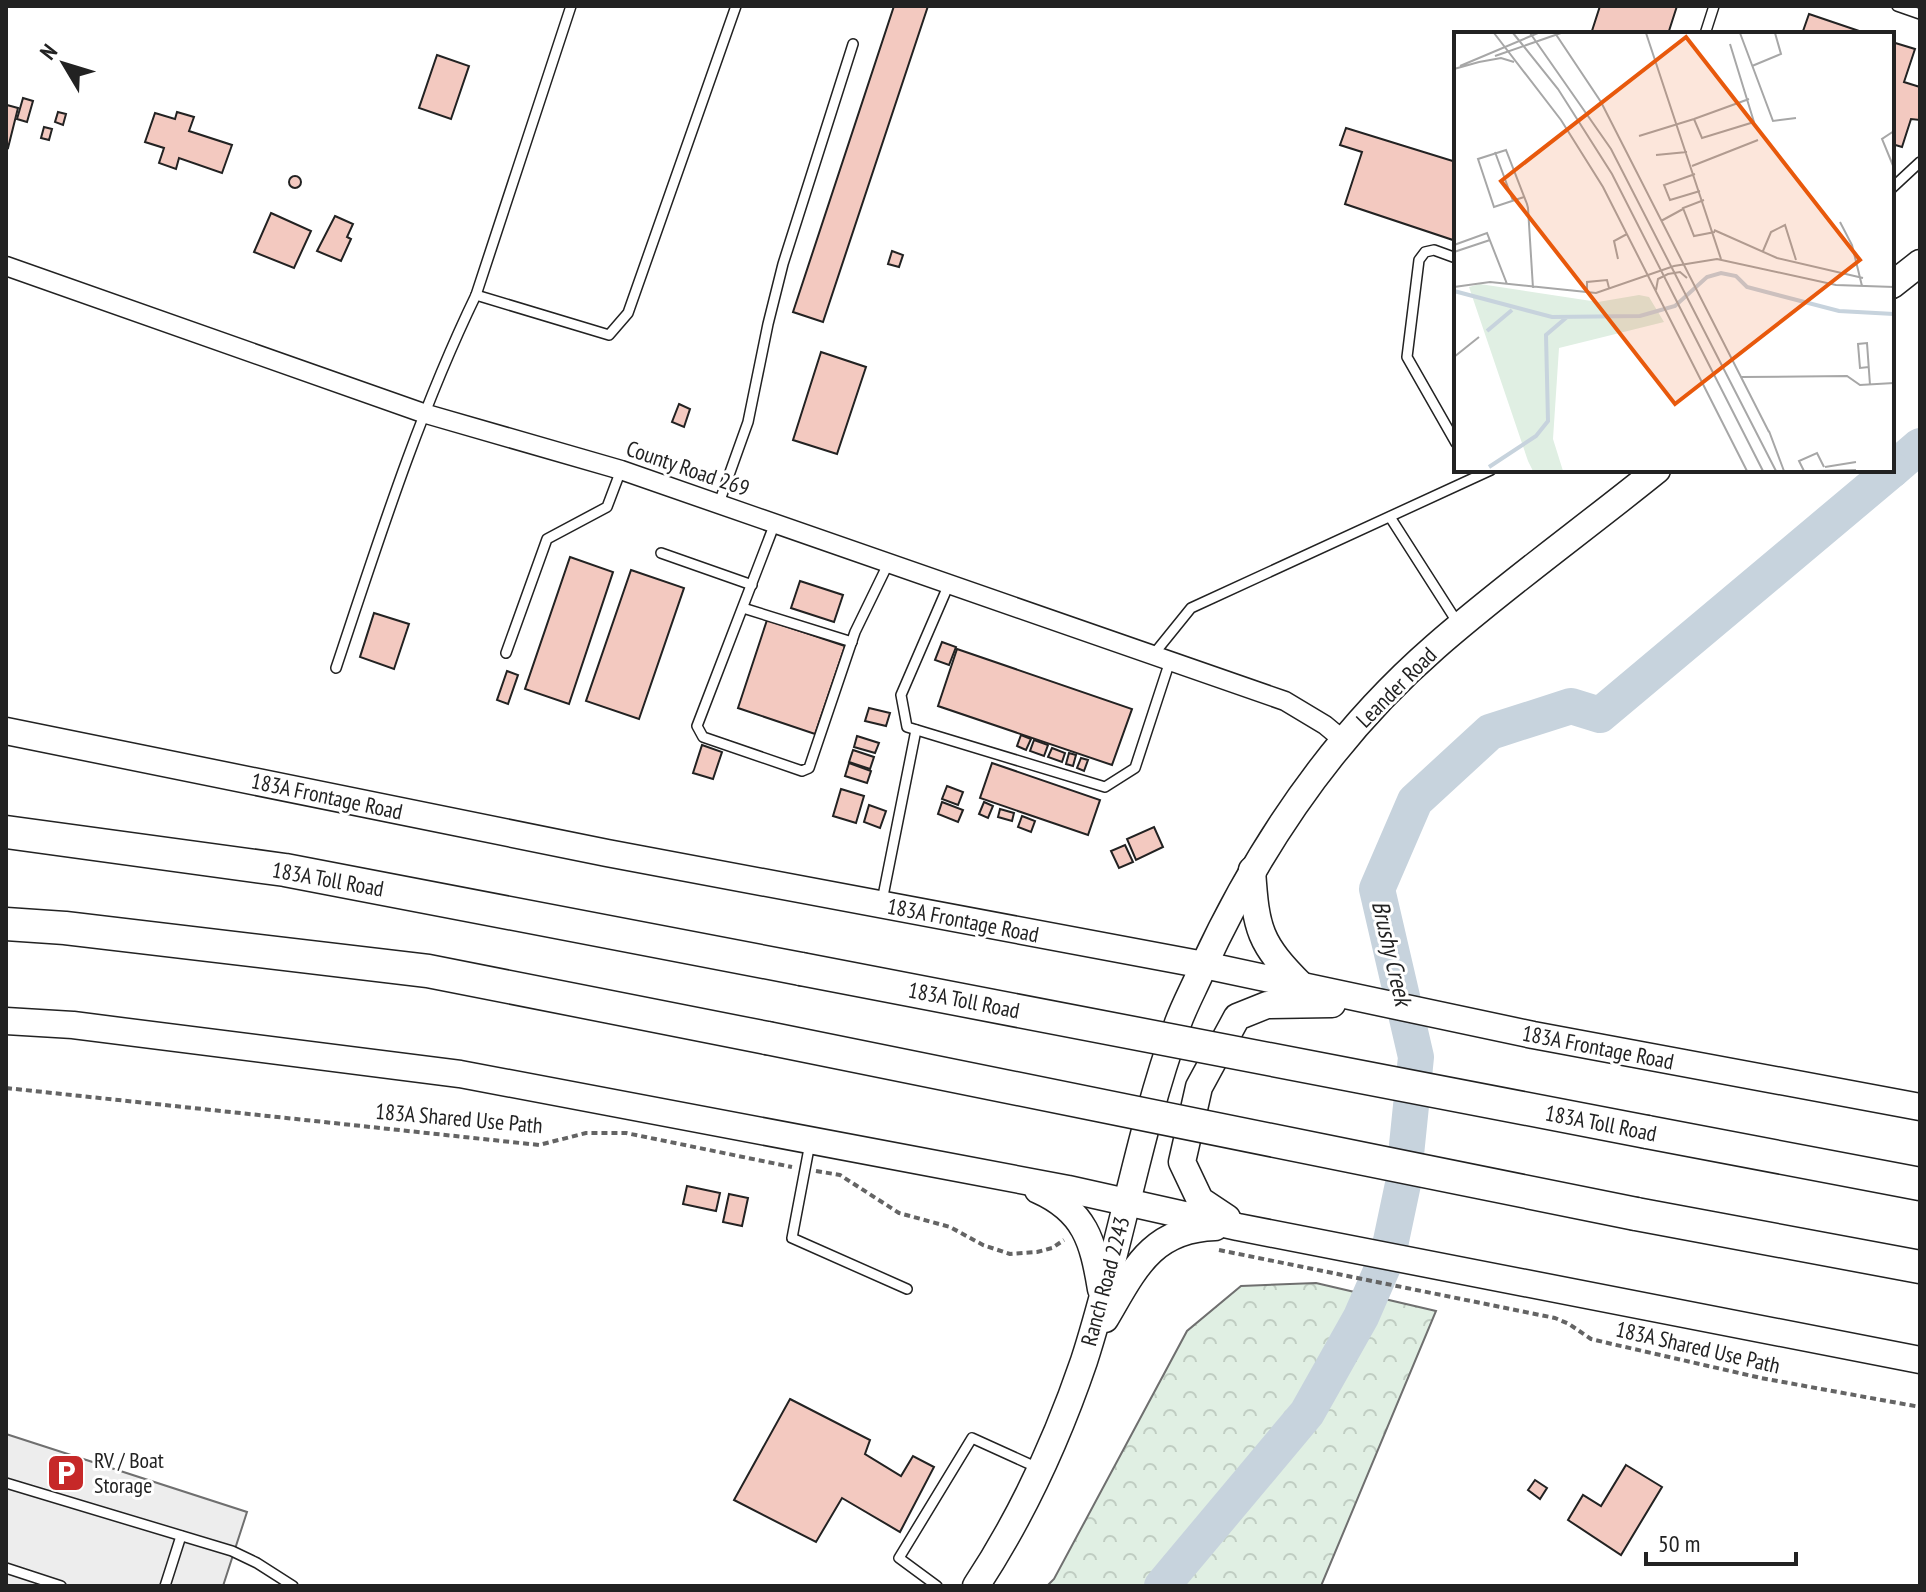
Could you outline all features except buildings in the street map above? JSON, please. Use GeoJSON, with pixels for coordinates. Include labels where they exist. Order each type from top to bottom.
{"type":"FeatureCollection","features":[{"type":"Feature","properties":{"kind":"highway","name":"183A Toll Road"},"geometry":{"type":"LineString","coordinates":[[6,832],[285,870],[1920,1184]]}},
{"type":"Feature","properties":{"kind":"highway"},"geometry":{"type":"LineString","coordinates":[[6,924],[65,928],[428,971],[1636,1214],[1920,1267]]}},
{"type":"Feature","properties":{"kind":"main road"},"geometry":{"type":"LineString","coordinates":[[1894,283],[1920,263]]}},
{"type":"Feature","properties":{"kind":"main road","name":"Leander Road"},"geometry":{"type":"LineString","coordinates":[[1204,965],[1252,870],[1282,822],[1343,740],[1384,695],[1435,646],[1654,472]]}},
{"type":"Feature","properties":{"kind":"main road","name":"183A Frontage Road"},"geometry":{"type":"LineString","coordinates":[[6,731],[591,850],[1204,965],[1307,993],[1380,1004],[1920,1107]]}},
{"type":"Feature","properties":{"kind":"main road"},"geometry":{"type":"LineString","coordinates":[[1238,1227],[1200,1200],[1182,1162],[1199,1087],[1237,1017],[1307,993],[1276,960],[1259,930],[1252,870]]}},
{"type":"Feature","properties":{"kind":"main road","name":"Ranch Road 2243"},"geometry":{"type":"LineString","coordinates":[[976,1586],[997,1554],[1060,1426],[1087,1349],[1164,1064],[1179,1020],[1204,965]]}},
{"type":"Feature","properties":{"kind":"main road"},"geometry":{"type":"LineString","coordinates":[[6,1021],[73,1025],[460,1074],[1005,1177],[1238,1227],[1920,1360]]}},
{"type":"Feature","properties":{"kind":"main road"},"geometry":{"type":"LineString","coordinates":[[1005,1177],[1051,1196],[1067,1206],[1081,1223],[1093,1247],[1102,1296]]}},
{"type":"Feature","properties":{"kind":"main road"},"geometry":{"type":"LineString","coordinates":[[1087,1349],[1136,1267],[1154,1248],[1170,1236],[1188,1229],[1238,1227]]}},
{"type":"Feature","properties":{"kind":"street","name":"County Road 269"},"geometry":{"type":"LineString","coordinates":[[6,266],[423,413],[621,470],[950,582],[1285,701],[1325,725],[1343,740]]}},
{"type":"Feature","properties":{"kind":"lane"},"geometry":{"type":"LineString","coordinates":[[336,668],[423,413],[476,295],[571,6]]}},
{"type":"Feature","properties":{"kind":"lane"},"geometry":{"type":"LineString","coordinates":[[476,295],[609,335],[628,313],[736,6]]}},
{"type":"Feature","properties":{"kind":"lane"},"geometry":{"type":"LineString","coordinates":[[1706,32],[1714,6]]}},
{"type":"Feature","properties":{"kind":"lane"},"geometry":{"type":"LineString","coordinates":[[1897,6],[1920,14]]}},
{"type":"Feature","properties":{"kind":"lane"},"geometry":{"type":"LineString","coordinates":[[719,503],[748,422],[783,264],[853,44]]}},
{"type":"Feature","properties":{"kind":"lane"},"geometry":{"type":"LineString","coordinates":[[1894,186],[1920,162]]}},
{"type":"Feature","properties":{"kind":"lane"},"geometry":{"type":"LineString","coordinates":[[1454,257],[1434,250],[1425,252],[1419,260],[1407,357],[1454,439]]}},
{"type":"Feature","properties":{"kind":"lane"},"geometry":{"type":"LineString","coordinates":[[506,653],[547,539],[607,507],[621,470]]}},
{"type":"Feature","properties":{"kind":"lane"},"geometry":{"type":"LineString","coordinates":[[950,582],[901,695],[907,727],[1105,787],[1135,768],[1162,658],[1191,608],[1390,517],[1472,474]]}},
{"type":"Feature","properties":{"kind":"lane"},"geometry":{"type":"LineString","coordinates":[[1390,517],[1460,627]]}},
{"type":"Feature","properties":{"kind":"lane"},"geometry":{"type":"LineString","coordinates":[[775,523],[697,726],[703,737],[802,771],[809,768],[852,642],[889,562]]}},
{"type":"Feature","properties":{"kind":"lane"},"geometry":{"type":"LineString","coordinates":[[661,553],[752,585]]}},
{"type":"Feature","properties":{"kind":"lane"},"geometry":{"type":"LineString","coordinates":[[743,608],[852,642]]}},
{"type":"Feature","properties":{"kind":"lane"},"geometry":{"type":"LineString","coordinates":[[881,905],[916,730]]}},
{"type":"Feature","properties":{"kind":"lane"},"geometry":{"type":"LineString","coordinates":[[811,1140],[792,1238],[907,1289]]}},
{"type":"Feature","properties":{"kind":"lane"},"geometry":{"type":"LineString","coordinates":[[937,1586],[899,1558],[972,1438],[1041,1469]]}},
{"type":"Feature","properties":{"kind":"lane"},"geometry":{"type":"LineString","coordinates":[[6,1483],[232,1551],[293,1586]]}},
{"type":"Feature","properties":{"kind":"lane"},"geometry":{"type":"LineString","coordinates":[[165,1586],[181,1536]]}},
{"type":"Feature","properties":{"kind":"lane"},"geometry":{"type":"LineString","coordinates":[[6,1568],[61,1586]]}},
{"type":"Feature","properties":{"kind":"path","name":"183A Shared Use Path"},"geometry":{"type":"LineString","coordinates":[[6,1088],[539,1145],[586,1133],[626,1133],[840,1175],[899,1213],[950,1227],[983,1245],[1010,1254],[1023,1255],[1052,1248],[1073,1235]]}},
{"type":"Feature","properties":{"kind":"path","name":"183A Shared Use Path"},"geometry":{"type":"LineString","coordinates":[[1244,1254],[1555,1318],[1591,1339],[1761,1378],[1920,1407]]}},
{"type":"Feature","properties":{"kind":"green space"},"geometry":{"type":"Polygon","coordinates":[[[1316,1283],[1436,1311],[1321,1586],[1047,1586],[1054,1579],[1187,1331],[1241,1286],[1316,1283]]]}},
{"type":"Feature","properties":{"kind":"shaded area","name":"RV / Boat Storage"},"geometry":{"type":"Polygon","coordinates":[[[6,1434],[247,1512],[223,1586],[6,1586],[6,1434]]]}},
{"type":"Feature","properties":{"kind":"waterway","name":"Brushy Creek"},"geometry":{"type":"LineString","coordinates":[[1894,468],[1920,446]]}},
{"type":"Feature","properties":{"kind":"waterway","name":"Brushy Creek"},"geometry":{"type":"LineString","coordinates":[[1162,1586],[1307,1413],[1361,1317],[1388,1255],[1403,1184],[1416,1057],[1377,889],[1415,801],[1490,732],[1571,706],[1600,715],[1890,472]]}},
{"type":"Feature","properties":{"kind":"place","name":"RV / Boat Storage"},"geometry":{"type":"Point","coordinates":[66,1473]}}]}
